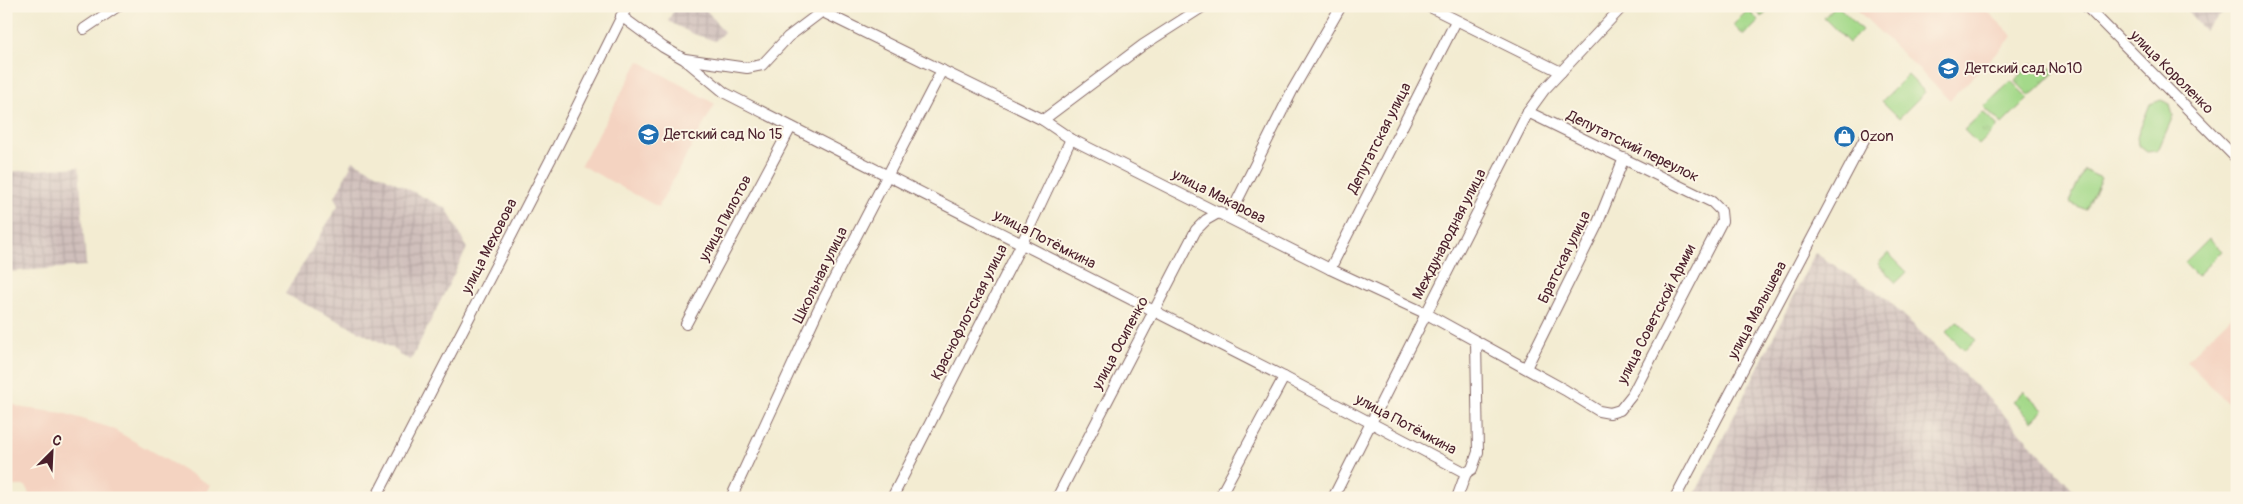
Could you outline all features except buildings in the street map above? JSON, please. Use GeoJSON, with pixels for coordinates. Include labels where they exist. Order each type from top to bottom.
{"type":"FeatureCollection","features":[{"type":"Feature","properties":{"kind":"street"},"geometry":{"type":"LineString","coordinates":[[84,30],[118,6]]}},
{"type":"Feature","properties":{"kind":"street","name":"улица Меховова"},"geometry":{"type":"LineString","coordinates":[[376,498],[553,155],[627,6]]}},
{"type":"Feature","properties":{"kind":"street"},"geometry":{"type":"LineString","coordinates":[[1043,120],[1143,45],[1204,6]]}},
{"type":"Feature","properties":{"kind":"street","name":"улица Осипенко"},"geometry":{"type":"LineString","coordinates":[[1057,498],[1196,230],[1206,220],[1224,215],[1341,6]]}},
{"type":"Feature","properties":{"kind":"street"},"geometry":{"type":"LineString","coordinates":[[1428,6],[1562,72]]}},
{"type":"Feature","properties":{"kind":"street","name":"Международная улица"},"geometry":{"type":"LineString","coordinates":[[1333,498],[1528,112],[1544,90],[1623,6]]}},
{"type":"Feature","properties":{"kind":"street","name":"улица Короленко"},"geometry":{"type":"LineString","coordinates":[[2086,6],[2237,159]]}},
{"type":"Feature","properties":{"kind":"street"},"geometry":{"type":"LineString","coordinates":[[684,59],[747,68],[762,65],[788,37],[826,9]]}},
{"type":"Feature","properties":{"kind":"street","name":"улица Макарова"},"geometry":{"type":"LineString","coordinates":[[826,9],[1043,120],[1071,139],[1330,269],[1425,313],[1526,368],[1599,411]]}},
{"type":"Feature","properties":{"kind":"street","name":"улица Потёмкина"},"geometry":{"type":"LineString","coordinates":[[621,16],[663,47],[684,59],[725,93],[1284,377],[1466,473]]}},
{"type":"Feature","properties":{"kind":"street","name":"Депутатская улица"},"geometry":{"type":"LineString","coordinates":[[1330,269],[1456,21]]}},
{"type":"Feature","properties":{"kind":"street","name":"Школьная улица"},"geometry":{"type":"LineString","coordinates":[[730,498],[818,310],[942,70]]}},
{"type":"Feature","properties":{"kind":"street","name":"Депутатский переулок"},"geometry":{"type":"LineString","coordinates":[[1528,112],[1712,202],[1721,211]]}},
{"type":"Feature","properties":{"kind":"street","name":"улица Пилотов"},"geometry":{"type":"LineString","coordinates":[[686,324],[791,127]]}},
{"type":"Feature","properties":{"kind":"street","name":"улица Малышева"},"geometry":{"type":"LineString","coordinates":[[1675,498],[1866,136]]}},
{"type":"Feature","properties":{"kind":"street","name":"Краснофлотская улица"},"geometry":{"type":"LineString","coordinates":[[892,498],[1022,243],[1071,139]]}},
{"type":"Feature","properties":{"kind":"street","name":"Братская улица"},"geometry":{"type":"LineString","coordinates":[[1526,368],[1597,225],[1624,158]]}},
{"type":"Feature","properties":{"kind":"street","name":"улица Советской Армии"},"geometry":{"type":"LineString","coordinates":[[1599,411],[1610,412],[1620,410],[1632,395],[1722,221],[1721,211]]}},
{"type":"Feature","properties":{"kind":"street"},"geometry":{"type":"LineString","coordinates":[[1458,498],[1466,473],[1472,469],[1478,452],[1476,341]]}},
{"type":"Feature","properties":{"kind":"street"},"geometry":{"type":"LineString","coordinates":[[1219,498],[1284,377]]}},
{"type":"Feature","properties":{"kind":"shaded area"},"geometry":{"type":"Polygon","coordinates":[[[676,6],[703,6],[724,32],[715,41],[691,33],[668,21],[676,6]]]}},
{"type":"Feature","properties":{"kind":"shaded area","name":"Детский сад №10"},"geometry":{"type":"Polygon","coordinates":[[[1853,6],[1982,6],[2013,36],[1950,100],[1853,6]]]}},
{"type":"Feature","properties":{"kind":"shaded area"},"geometry":{"type":"Polygon","coordinates":[[[2183,6],[2231,6],[2204,30],[2183,6]]]}},
{"type":"Feature","properties":{"kind":"shaded area","name":"Детский сад № 15"},"geometry":{"type":"Polygon","coordinates":[[[639,61],[715,104],[658,207],[581,165],[639,61]]]}},
{"type":"Feature","properties":{"kind":"shaded area"},"geometry":{"type":"Polygon","coordinates":[[[353,161],[447,209],[467,248],[411,360],[399,355],[398,351],[285,294],[339,204],[335,197],[353,161]]]}},
{"type":"Feature","properties":{"kind":"shaded area"},"geometry":{"type":"Polygon","coordinates":[[[79,167],[86,266],[6,272],[6,172],[79,167]]]}},
{"type":"Feature","properties":{"kind":"shaded area"},"geometry":{"type":"Polygon","coordinates":[[[1815,253],[1887,299],[1988,398],[2081,498],[1693,498],[1815,253]]]}},
{"type":"Feature","properties":{"kind":"shaded area"},"geometry":{"type":"Polygon","coordinates":[[[2237,311],[2237,412],[2186,361],[2237,311]]]}},
{"type":"Feature","properties":{"kind":"shaded area"},"geometry":{"type":"Polygon","coordinates":[[[6,402],[23,408],[63,413],[111,428],[210,485],[203,498],[30,498],[26,486],[8,486],[6,481],[6,402]]]}},
{"type":"Feature","properties":{"kind":"green space"},"geometry":{"type":"Polygon","coordinates":[[[1752,6],[1772,6],[1762,17],[1752,6]]]}},
{"type":"Feature","properties":{"kind":"green space"},"geometry":{"type":"Polygon","coordinates":[[[1835,6],[1838,6],[1862,30],[1849,43],[1824,18],[1835,6]]]}},
{"type":"Feature","properties":{"kind":"green space"},"geometry":{"type":"Polygon","coordinates":[[[1748,10],[1759,21],[1744,36],[1733,25],[1748,10]]]}},
{"type":"Feature","properties":{"kind":"green space"},"geometry":{"type":"Polygon","coordinates":[[[2031,64],[2040,73],[2048,65],[2055,72],[2030,96],[2015,81],[2031,64]]]}},
{"type":"Feature","properties":{"kind":"green space"},"geometry":{"type":"Polygon","coordinates":[[[1908,75],[1925,92],[1899,118],[1882,101],[1908,75]]]}},
{"type":"Feature","properties":{"kind":"green space"},"geometry":{"type":"Polygon","coordinates":[[[2011,81],[2028,98],[2002,124],[1984,107],[2011,81]]]}},
{"type":"Feature","properties":{"kind":"green space"},"geometry":{"type":"Polygon","coordinates":[[[2161,100],[2170,104],[2173,116],[2159,148],[2156,151],[2147,152],[2138,145],[2137,137],[2150,104],[2161,100]]]}},
{"type":"Feature","properties":{"kind":"green space"},"geometry":{"type":"Polygon","coordinates":[[[1983,112],[1998,126],[1979,145],[1964,130],[1983,112]]]}},
{"type":"Feature","properties":{"kind":"green space"},"geometry":{"type":"Polygon","coordinates":[[[2084,170],[2101,178],[2086,210],[2069,202],[2084,170]]]}},
{"type":"Feature","properties":{"kind":"green space"},"geometry":{"type":"Polygon","coordinates":[[[2209,238],[2222,251],[2197,276],[2184,263],[2209,238]]]}},
{"type":"Feature","properties":{"kind":"green space"},"geometry":{"type":"Polygon","coordinates":[[[1888,253],[1907,272],[1896,283],[1878,264],[1888,253]]]}},
{"type":"Feature","properties":{"kind":"green space"},"geometry":{"type":"Polygon","coordinates":[[[1957,321],[1976,340],[1965,351],[1946,332],[1957,321]]]}},
{"type":"Feature","properties":{"kind":"green space"},"geometry":{"type":"Polygon","coordinates":[[[2024,391],[2043,410],[2032,421],[2013,402],[2024,391]]]}},
{"type":"Feature","properties":{"kind":"place","name":"Детский сад №10"},"geometry":{"type":"Point","coordinates":[1949,68]}},
{"type":"Feature","properties":{"kind":"place","name":"Детский сад № 15"},"geometry":{"type":"Point","coordinates":[648,134]}},
{"type":"Feature","properties":{"kind":"place","name":"Ozon"},"geometry":{"type":"Point","coordinates":[1844,136]}}]}
